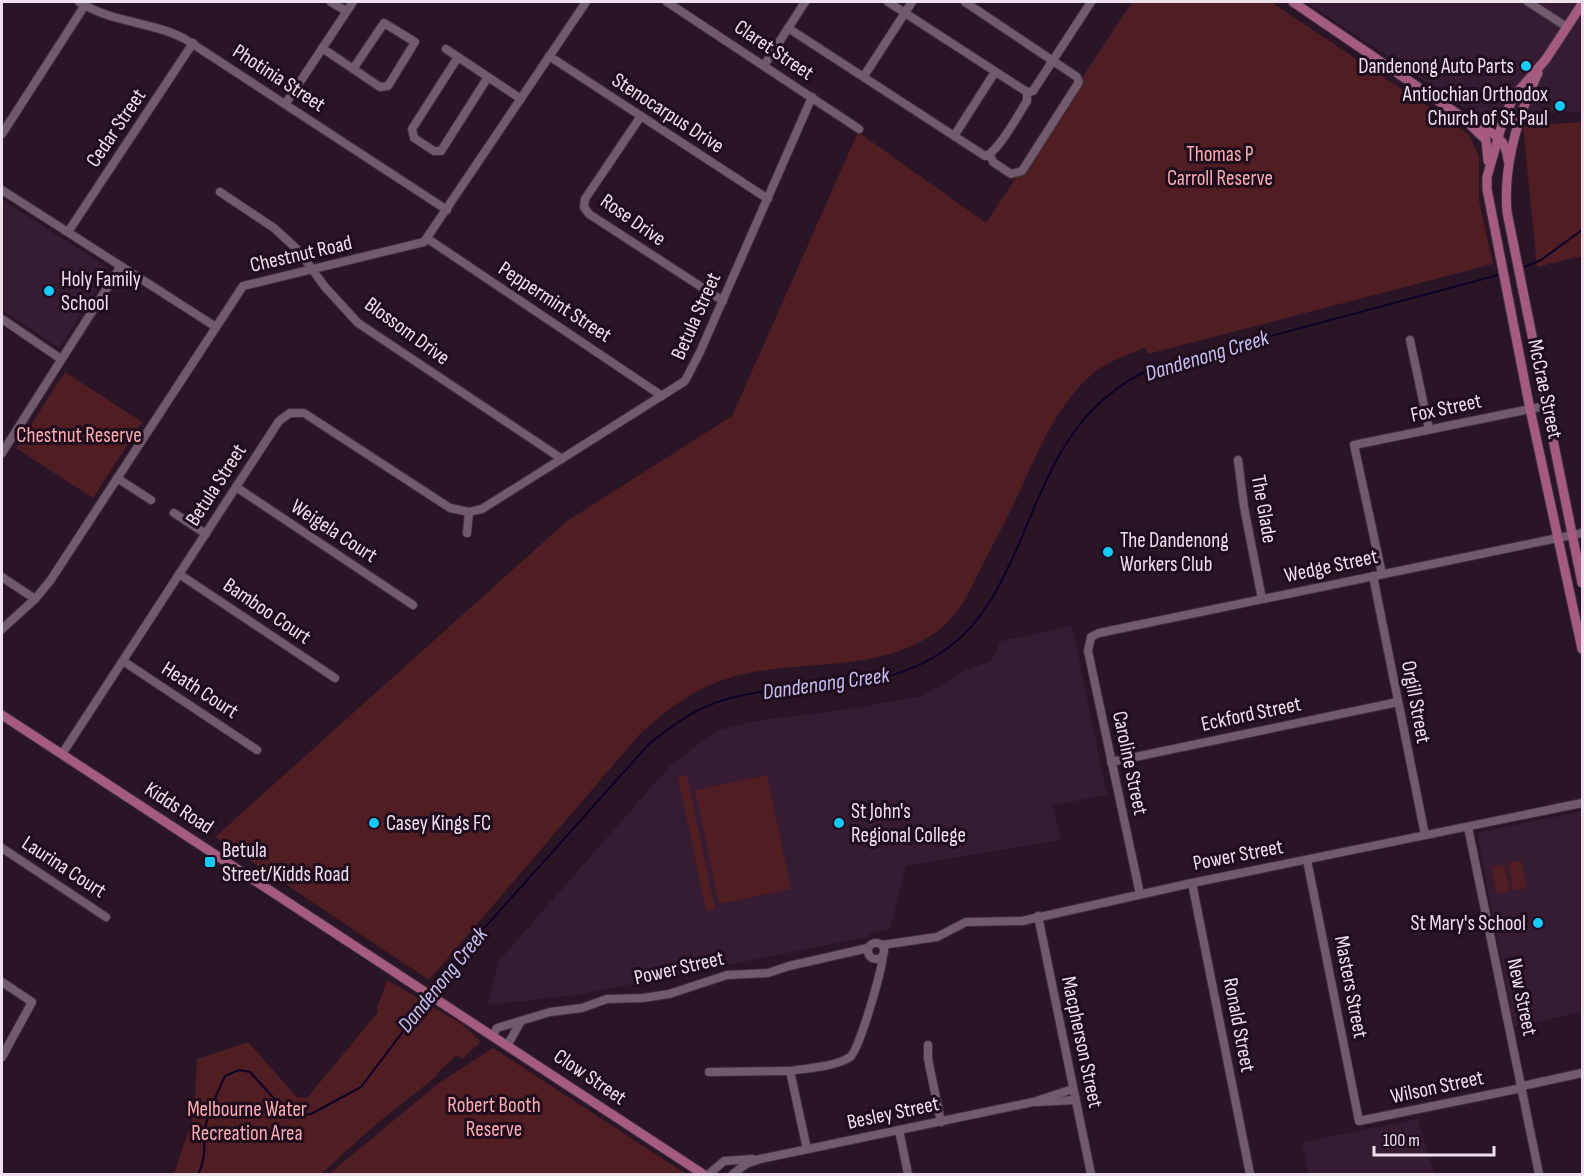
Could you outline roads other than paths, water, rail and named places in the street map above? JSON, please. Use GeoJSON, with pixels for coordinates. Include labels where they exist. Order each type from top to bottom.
{"type":"FeatureCollection","features":[{"type":"Feature","properties":{"kind":"main road"},"geometry":{"type":"LineString","coordinates":[[1293,2],[1462,117],[1498,135],[1506,148],[1508,165]]}},
{"type":"Feature","properties":{"kind":"main road"},"geometry":{"type":"LineString","coordinates":[[1508,165],[1524,104],[1546,59],[1582,4]]}},
{"type":"Feature","properties":{"kind":"main road","name":"McCrae Street"},"geometry":{"type":"LineString","coordinates":[[1546,59],[1515,96],[1498,135],[1488,177],[1488,196],[1530,409],[1560,538],[1582,649]]}},
{"type":"Feature","properties":{"kind":"main road"},"geometry":{"type":"LineString","coordinates":[[1462,117],[1487,142],[1488,177]]}},
{"type":"Feature","properties":{"kind":"main road","name":"McCrae Street"},"geometry":{"type":"LineString","coordinates":[[1508,165],[1506,202],[1513,247],[1545,406],[1578,534],[1582,583]]}},
{"type":"Feature","properties":{"kind":"main road","name":"Kidds Road"},"geometry":{"type":"LineString","coordinates":[[2,715],[457,1011]]}},
{"type":"Feature","properties":{"kind":"main road","name":"Clow Street"},"geometry":{"type":"LineString","coordinates":[[457,1011],[703,1174]]}},
{"type":"Feature","properties":{"kind":"street"},"geometry":{"type":"LineString","coordinates":[[331,2],[346,11]]}},
{"type":"Feature","properties":{"kind":"street"},"geometry":{"type":"LineString","coordinates":[[286,103],[353,2]]}},
{"type":"Feature","properties":{"kind":"street"},"geometry":{"type":"LineString","coordinates":[[428,239],[586,2]]}},
{"type":"Feature","properties":{"kind":"street","name":"Claret Street"},"geometry":{"type":"LineString","coordinates":[[667,2],[765,64],[860,129]]}},
{"type":"Feature","properties":{"kind":"street"},"geometry":{"type":"LineString","coordinates":[[765,64],[805,2]]}},
{"type":"Feature","properties":{"kind":"street"},"geometry":{"type":"LineString","coordinates":[[888,2],[1027,92],[1033,91],[1091,2]]}},
{"type":"Feature","properties":{"kind":"street"},"geometry":{"type":"LineString","coordinates":[[864,76],[912,2]]}},
{"type":"Feature","properties":{"kind":"street"},"geometry":{"type":"LineString","coordinates":[[965,2],[1077,77],[1080,82],[1022,171],[1011,174],[993,162],[990,155]]}},
{"type":"Feature","properties":{"kind":"street"},"geometry":{"type":"LineString","coordinates":[[1528,2],[1567,27]]}},
{"type":"Feature","properties":{"kind":"street"},"geometry":{"type":"LineString","coordinates":[[2,134],[82,4]]}},
{"type":"Feature","properties":{"kind":"street","name":"Photinia Street"},"geometry":{"type":"LineString","coordinates":[[82,4],[112,18],[168,31],[193,43],[447,210]]}},
{"type":"Feature","properties":{"kind":"street"},"geometry":{"type":"LineString","coordinates":[[322,48],[353,69],[380,87],[386,88],[415,42],[384,23],[353,69]]}},
{"type":"Feature","properties":{"kind":"street"},"geometry":{"type":"LineString","coordinates":[[788,28],[980,154],[990,155]]}},
{"type":"Feature","properties":{"kind":"street","name":"Cedar Street"},"geometry":{"type":"LineString","coordinates":[[68,232],[193,43]]}},
{"type":"Feature","properties":{"kind":"street"},"geometry":{"type":"LineString","coordinates":[[446,49],[521,99]]}},
{"type":"Feature","properties":{"kind":"street","name":"Stenocarpus Drive"},"geometry":{"type":"LineString","coordinates":[[549,56],[768,199]]}},
{"type":"Feature","properties":{"kind":"street"},"geometry":{"type":"LineString","coordinates":[[458,57],[412,129],[414,138],[434,151],[441,151],[489,77]]}},
{"type":"Feature","properties":{"kind":"street"},"geometry":{"type":"LineString","coordinates":[[954,136],[995,72]]}},
{"type":"Feature","properties":{"kind":"street"},"geometry":{"type":"LineString","coordinates":[[990,155],[1027,101],[1027,92]]}},
{"type":"Feature","properties":{"kind":"street","name":"Betula Street"},"geometry":{"type":"LineString","coordinates":[[62,754],[279,421],[290,413],[304,413],[450,508],[469,512],[482,509],[662,396],[689,376],[812,97]]}},
{"type":"Feature","properties":{"kind":"street","name":"Rose Drive"},"geometry":{"type":"LineString","coordinates":[[641,116],[585,199],[584,207],[589,214],[723,301]]}},
{"type":"Feature","properties":{"kind":"street"},"geometry":{"type":"LineString","coordinates":[[2,190],[216,327]]}},
{"type":"Feature","properties":{"kind":"street","name":"Blossom Drive"},"geometry":{"type":"LineString","coordinates":[[220,192],[274,228],[298,250],[358,323],[562,459]]}},
{"type":"Feature","properties":{"kind":"street","name":"Chestnut Road"},"geometry":{"type":"LineString","coordinates":[[2,629],[35,599],[243,286],[414,246],[428,239]]}},
{"type":"Feature","properties":{"kind":"street","name":"Peppermint Street"},"geometry":{"type":"LineString","coordinates":[[428,239],[662,396]]}},
{"type":"Feature","properties":{"kind":"street"},"geometry":{"type":"LineString","coordinates":[[2,452],[121,266]]}},
{"type":"Feature","properties":{"kind":"street"},"geometry":{"type":"LineString","coordinates":[[2,319],[61,359]]}},
{"type":"Feature","properties":{"kind":"street"},"geometry":{"type":"LineString","coordinates":[[1410,340],[1429,429]]}},
{"type":"Feature","properties":{"kind":"street","name":"Fox Street"},"geometry":{"type":"LineString","coordinates":[[1382,574],[1354,445],[1545,406]]}},
{"type":"Feature","properties":{"kind":"street","name":"The Glade"},"geometry":{"type":"LineString","coordinates":[[1238,460],[1244,507],[1262,599]]}},
{"type":"Feature","properties":{"kind":"street"},"geometry":{"type":"LineString","coordinates":[[117,478],[151,500]]}},
{"type":"Feature","properties":{"kind":"street","name":"Weigela Court"},"geometry":{"type":"LineString","coordinates":[[236,488],[413,605]]}},
{"type":"Feature","properties":{"kind":"street"},"geometry":{"type":"LineString","coordinates":[[467,533],[469,512]]}},
{"type":"Feature","properties":{"kind":"street"},"geometry":{"type":"LineString","coordinates":[[174,513],[206,534]]}},
{"type":"Feature","properties":{"kind":"street","name":"Wedge Street"},"geometry":{"type":"LineString","coordinates":[[1089,639],[1100,633],[1578,534]]}},
{"type":"Feature","properties":{"kind":"street","name":"Bamboo Court"},"geometry":{"type":"LineString","coordinates":[[179,574],[335,678]]}},
{"type":"Feature","properties":{"kind":"street","name":"Orgill Street"},"geometry":{"type":"LineString","coordinates":[[1372,576],[1425,835]]}},
{"type":"Feature","properties":{"kind":"street"},"geometry":{"type":"LineString","coordinates":[[2,577],[35,599]]}},
{"type":"Feature","properties":{"kind":"street","name":"Caroline Street"},"geometry":{"type":"LineString","coordinates":[[1089,639],[1088,651],[1140,894]]}},
{"type":"Feature","properties":{"kind":"street","name":"Heath Court"},"geometry":{"type":"LineString","coordinates":[[123,661],[257,750]]}},
{"type":"Feature","properties":{"kind":"street","name":"Eckford Street"},"geometry":{"type":"LineString","coordinates":[[1111,762],[1398,702]]}},
{"type":"Feature","properties":{"kind":"street","name":"Power Street"},"geometry":{"type":"LineString","coordinates":[[493,1035],[497,1028],[520,1023],[550,1012],[582,1008],[607,999],[644,998],[669,994],[727,975],[768,974],[795,964],[868,948],[874,943],[882,945],[943,935],[966,922],[1012,922],[1582,803]]}},
{"type":"Feature","properties":{"kind":"street","name":"New Street"},"geometry":{"type":"LineString","coordinates":[[1468,827],[1539,1174]]}},
{"type":"Feature","properties":{"kind":"street","name":"Laurina Court"},"geometry":{"type":"LineString","coordinates":[[2,848],[106,917]]}},
{"type":"Feature","properties":{"kind":"street","name":"Masters Street"},"geometry":{"type":"LineString","coordinates":[[1307,860],[1359,1121]]}},
{"type":"Feature","properties":{"kind":"street","name":"Ronald Street"},"geometry":{"type":"LineString","coordinates":[[1192,883],[1250,1174]]}},
{"type":"Feature","properties":{"kind":"street","name":"Macpherson Street"},"geometry":{"type":"LineString","coordinates":[[1038,916],[1091,1174]]}},
{"type":"Feature","properties":{"kind":"street","name":"Power Street"},"geometry":{"type":"LineString","coordinates":[[847,953],[872,958],[883,955],[903,942]]}},
{"type":"Feature","properties":{"kind":"street"},"geometry":{"type":"LineString","coordinates":[[709,1072],[790,1071],[844,1060],[853,1055],[860,1041],[883,955],[882,945]]}},
{"type":"Feature","properties":{"kind":"street"},"geometry":{"type":"LineString","coordinates":[[868,948],[876,979]]}},
{"type":"Feature","properties":{"kind":"street"},"geometry":{"type":"LineString","coordinates":[[2,982],[32,1002],[2,1057]]}},
{"type":"Feature","properties":{"kind":"street"},"geometry":{"type":"LineString","coordinates":[[508,1044],[520,1023]]}},
{"type":"Feature","properties":{"kind":"street"},"geometry":{"type":"LineString","coordinates":[[928,1045],[928,1059],[941,1122]]}},
{"type":"Feature","properties":{"kind":"street"},"geometry":{"type":"LineString","coordinates":[[790,1071],[807,1149]]}},
{"type":"Feature","properties":{"kind":"street","name":"Wilson Street"},"geometry":{"type":"LineString","coordinates":[[1359,1121],[1582,1073]]}},
{"type":"Feature","properties":{"kind":"street","name":"Besley Street"},"geometry":{"type":"LineString","coordinates":[[733,1174],[746,1164],[760,1159],[1033,1102],[1073,1089]]}},
{"type":"Feature","properties":{"kind":"street","name":"Besley Street"},"geometry":{"type":"LineString","coordinates":[[1033,1102],[1076,1100]]}},
{"type":"Feature","properties":{"kind":"street"},"geometry":{"type":"LineString","coordinates":[[899,1130],[908,1174]]}},
{"type":"Feature","properties":{"kind":"street","name":"Besley Street"},"geometry":{"type":"LineString","coordinates":[[709,1174],[724,1161],[760,1159]]}},
{"type":"Feature","properties":{"kind":"waterway","name":"Dandenong Creek"},"geometry":{"type":"LineString","coordinates":[[1522,268],[1541,260],[1582,230]]}},
{"type":"Feature","properties":{"kind":"waterway","name":"Dandenong Creek"},"geometry":{"type":"LineString","coordinates":[[432,992],[443,974],[649,744],[677,723],[696,711],[727,699],[786,689],[872,680],[900,673],[927,661],[953,644],[973,625],[989,603],[1065,446],[1100,402],[1123,384],[1152,368],[1502,274]]}},
{"type":"Feature","properties":{"kind":"waterway","name":"Dandenong Creek"},"geometry":{"type":"LineString","coordinates":[[198,1174],[204,1156],[206,1124],[225,1076],[239,1070],[250,1072],[281,1106],[298,1115],[311,1114],[361,1087],[429,997]]}},
{"type":"Feature","properties":{"kind":"place","name":"Dandenong Auto Parts"},"geometry":{"type":"Point","coordinates":[1526,66]}},
{"type":"Feature","properties":{"kind":"place","name":"Antiochian Orthodox Church of St Paul"},"geometry":{"type":"Point","coordinates":[1560,106]}},
{"type":"Feature","properties":{"kind":"place","name":"Holy Family School"},"geometry":{"type":"Point","coordinates":[49,291]}},
{"type":"Feature","properties":{"kind":"place","name":"The Dandenong Workers Club"},"geometry":{"type":"Point","coordinates":[1108,552]}},
{"type":"Feature","properties":{"kind":"place","name":"Casey Kings FC"},"geometry":{"type":"Point","coordinates":[374,823]}},
{"type":"Feature","properties":{"kind":"place","name":"St John's Regional College"},"geometry":{"type":"Point","coordinates":[839,823]}},
{"type":"Feature","properties":{"kind":"place","name":"Betula Street/Kidds Road"},"geometry":{"type":"Point","coordinates":[210,862]}},
{"type":"Feature","properties":{"kind":"place","name":"St Mary's School"},"geometry":{"type":"Point","coordinates":[1538,923]}},
{"type":"Feature","properties":{"kind":"park label","name":"Thomas P Carroll Reserve"},"geometry":{"type":"Point","coordinates":[1220,166]}},
{"type":"Feature","properties":{"kind":"park label","name":"Chestnut Reserve"},"geometry":{"type":"Point","coordinates":[79,435]}},
{"type":"Feature","properties":{"kind":"park label","name":"Robert Booth Reserve"},"geometry":{"type":"Point","coordinates":[494,1117]}},
{"type":"Feature","properties":{"kind":"park label","name":"Melbourne Water Recreation Area"},"geometry":{"type":"Point","coordinates":[247,1121]}}]}
